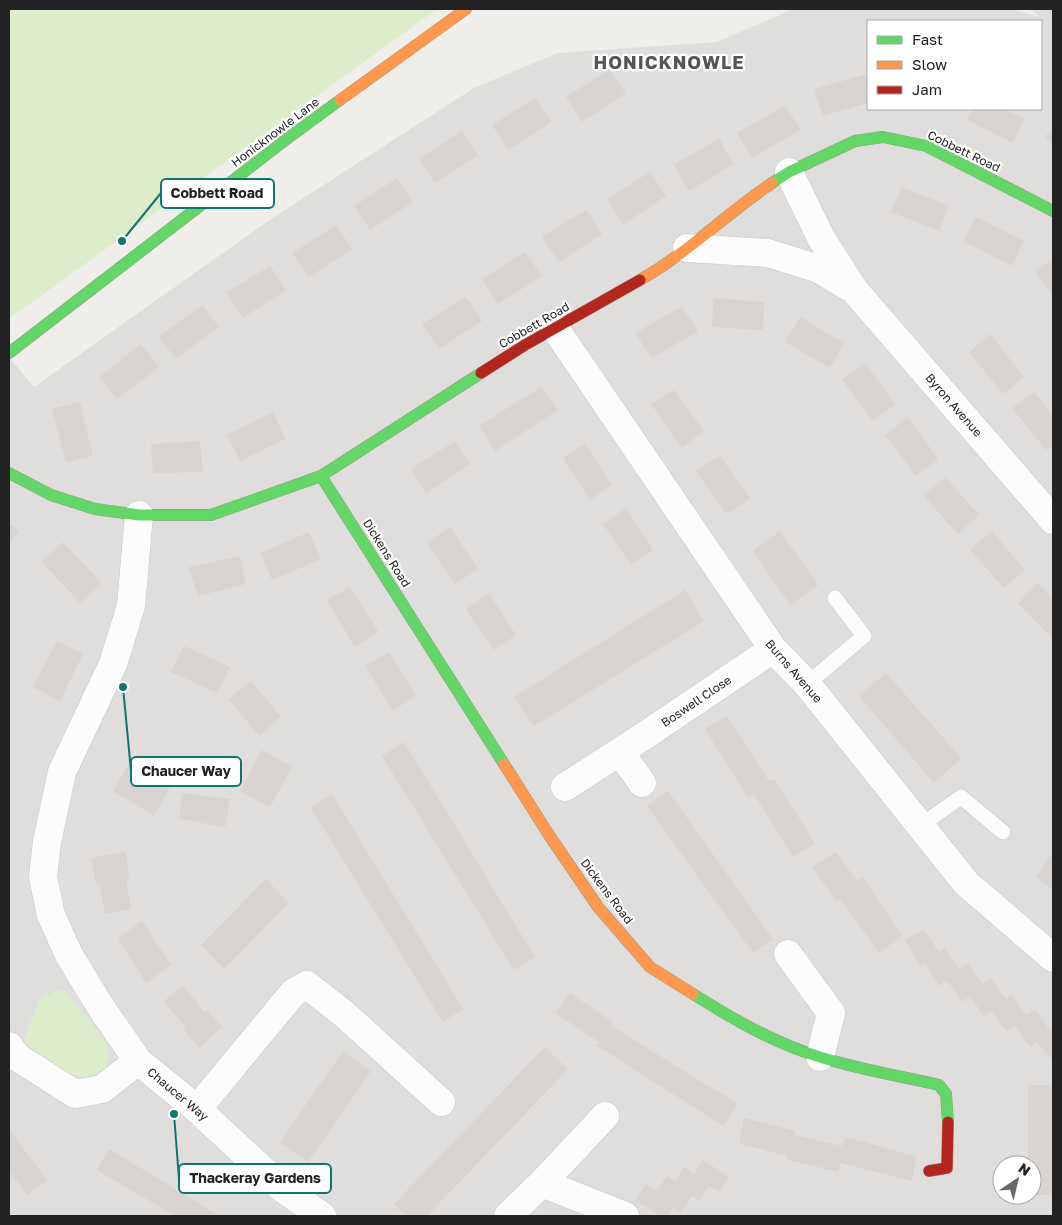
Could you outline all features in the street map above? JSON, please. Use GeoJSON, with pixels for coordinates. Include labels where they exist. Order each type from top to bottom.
{"type":"FeatureCollection","features":[{"type":"Feature","properties":{"kind":"street","name":"Honicknowle Lane"},"geometry":{"type":"LineString","coordinates":[[9,353],[288,138],[466,9]]}},
{"type":"Feature","properties":{"kind":"street","name":"Cobbett Road"},"geometry":{"type":"LineString","coordinates":[[9,473],[51,495],[95,509],[139,515],[211,515],[321,476],[525,345],[660,269],[745,202],[789,172],[855,142],[883,137],[926,146],[1053,211]]}},
{"type":"Feature","properties":{"kind":"street","name":"Byron Avenue"},"geometry":{"type":"LineString","coordinates":[[789,172],[821,238],[855,291],[1053,520]]}},
{"type":"Feature","properties":{"kind":"street","name":"Byron Avenue"},"geometry":{"type":"LineString","coordinates":[[687,248],[768,253],[819,269],[855,291]]}},
{"type":"Feature","properties":{"kind":"street","name":"Burns Avenue"},"geometry":{"type":"LineString","coordinates":[[555,328],[773,649],[807,684],[966,883],[1053,958]]}},
{"type":"Feature","properties":{"kind":"street","name":"Dickens Road"},"geometry":{"type":"LineString","coordinates":[[321,476],[549,834],[607,918],[650,967],[733,1019],[762,1034],[820,1057],[939,1085],[946,1094],[948,1107],[947,1168],[929,1171]]}},
{"type":"Feature","properties":{"kind":"street","name":"Chaucer Way"},"geometry":{"type":"LineString","coordinates":[[139,515],[131,606],[114,664],[62,772],[47,842],[43,877],[51,915],[69,955],[100,1006],[138,1061],[197,1109],[282,1188],[322,1216]]}},
{"type":"Feature","properties":{"kind":"street","name":"Boswell Close"},"geometry":{"type":"LineString","coordinates":[[565,788],[773,649]]}},
{"type":"Feature","properties":{"kind":"street"},"geometry":{"type":"LineString","coordinates":[[620,752],[642,783]]}},
{"type":"Feature","properties":{"kind":"street"},"geometry":{"type":"LineString","coordinates":[[788,954],[831,1013],[820,1057]]}},
{"type":"Feature","properties":{"kind":"street"},"geometry":{"type":"LineString","coordinates":[[197,1109],[293,992],[307,985],[344,1014],[441,1102]]}},
{"type":"Feature","properties":{"kind":"street"},"geometry":{"type":"LineString","coordinates":[[9,1046],[17,1057],[75,1094],[102,1089],[138,1061]]}},
{"type":"Feature","properties":{"kind":"street"},"geometry":{"type":"LineString","coordinates":[[508,1216],[605,1116]]}},
{"type":"Feature","properties":{"kind":"street"},"geometry":{"type":"LineString","coordinates":[[542,1183],[625,1216]]}},
{"type":"Feature","properties":{"kind":"lane"},"geometry":{"type":"LineString","coordinates":[[807,684],[864,636],[835,598]]}},
{"type":"Feature","properties":{"kind":"lane"},"geometry":{"type":"LineString","coordinates":[[920,826],[961,797],[1003,832]]}},
{"type":"Feature","properties":{"kind":"shaded area"},"geometry":{"type":"Polygon","coordinates":[[[793,9],[1011,9],[1040,17],[1031,9],[1053,9],[1053,1216],[9,1216],[9,357],[34,387],[268,221],[474,88],[558,53],[717,42],[793,9]]]}},
{"type":"Feature","properties":{"kind":"green space"},"geometry":{"type":"Polygon","coordinates":[[[9,9],[437,9],[9,319],[9,9]]]}},
{"type":"Feature","properties":{"kind":"green space"},"geometry":{"type":"Polygon","coordinates":[[[62,988],[104,1038],[109,1056],[105,1070],[94,1076],[79,1077],[62,1070],[23,1042],[39,1000],[62,988]]]}},
{"type":"Feature","properties":{"kind":"building"},"geometry":{"type":"Polygon","coordinates":[[[609,70],[626,93],[582,122],[566,97],[609,70]]]}},
{"type":"Feature","properties":{"kind":"building"},"geometry":{"type":"Polygon","coordinates":[[[867,74],[867,103],[823,116],[814,89],[867,74]]]}},
{"type":"Feature","properties":{"kind":"building"},"geometry":{"type":"Polygon","coordinates":[[[535,98],[551,122],[508,150],[492,125],[535,98]]]}},
{"type":"Feature","properties":{"kind":"building"},"geometry":{"type":"Polygon","coordinates":[[[785,106],[801,130],[752,158],[737,133],[785,106]]]}},
{"type":"Feature","properties":{"kind":"building"},"geometry":{"type":"Polygon","coordinates":[[[972,110],[1006,110],[1024,119],[1013,143],[967,120],[972,110]]]}},
{"type":"Feature","properties":{"kind":"building"},"geometry":{"type":"Polygon","coordinates":[[[1053,130],[1053,146],[1045,136],[1053,130]]]}},
{"type":"Feature","properties":{"kind":"building"},"geometry":{"type":"Polygon","coordinates":[[[462,131],[478,155],[435,183],[419,159],[462,131]]]}},
{"type":"Feature","properties":{"kind":"building"},"geometry":{"type":"Polygon","coordinates":[[[719,138],[733,164],[689,191],[674,165],[719,138]]]}},
{"type":"Feature","properties":{"kind":"building"},"geometry":{"type":"Polygon","coordinates":[[[650,172],[666,196],[623,225],[607,199],[650,172]]]}},
{"type":"Feature","properties":{"kind":"building"},"geometry":{"type":"Polygon","coordinates":[[[397,178],[413,202],[370,230],[354,206],[397,178]]]}},
{"type":"Feature","properties":{"kind":"building"},"geometry":{"type":"Polygon","coordinates":[[[902,187],[949,206],[939,231],[891,212],[902,187]]]}},
{"type":"Feature","properties":{"kind":"building"},"geometry":{"type":"Polygon","coordinates":[[[586,210],[602,234],[559,262],[542,237],[586,210]]]}},
{"type":"Feature","properties":{"kind":"building"},"geometry":{"type":"Polygon","coordinates":[[[976,217],[1024,241],[1012,266],[964,241],[976,217]]]}},
{"type":"Feature","properties":{"kind":"building"},"geometry":{"type":"Polygon","coordinates":[[[336,225],[352,249],[309,277],[292,253],[336,225]]]}},
{"type":"Feature","properties":{"kind":"building"},"geometry":{"type":"Polygon","coordinates":[[[525,252],[542,276],[498,304],[482,279],[525,252]]]}},
{"type":"Feature","properties":{"kind":"building"},"geometry":{"type":"Polygon","coordinates":[[[1053,259],[1053,295],[1035,272],[1053,259]]]}},
{"type":"Feature","properties":{"kind":"building"},"geometry":{"type":"Polygon","coordinates":[[[270,266],[286,290],[243,318],[226,293],[270,266]]]}},
{"type":"Feature","properties":{"kind":"building"},"geometry":{"type":"Polygon","coordinates":[[[466,297],[482,321],[439,349],[422,324],[466,297]]]}},
{"type":"Feature","properties":{"kind":"building"},"geometry":{"type":"Polygon","coordinates":[[[714,298],[764,302],[763,330],[712,327],[714,298]]]}},
{"type":"Feature","properties":{"kind":"building"},"geometry":{"type":"Polygon","coordinates":[[[202,305],[219,327],[176,359],[159,337],[202,305]]]}},
{"type":"Feature","properties":{"kind":"building"},"geometry":{"type":"Polygon","coordinates":[[[682,307],[698,331],[652,358],[635,333],[682,307]]]}},
{"type":"Feature","properties":{"kind":"building"},"geometry":{"type":"Polygon","coordinates":[[[800,317],[844,343],[830,368],[785,342],[800,317]]]}},
{"type":"Feature","properties":{"kind":"building"},"geometry":{"type":"Polygon","coordinates":[[[990,334],[1024,377],[1003,394],[969,352],[990,334]]]}},
{"type":"Feature","properties":{"kind":"building"},"geometry":{"type":"Polygon","coordinates":[[[141,344],[159,367],[117,399],[99,377],[141,344]]]}},
{"type":"Feature","properties":{"kind":"building"},"geometry":{"type":"Polygon","coordinates":[[[865,363],[895,404],[873,421],[842,380],[865,363]]]}},
{"type":"Feature","properties":{"kind":"building"},"geometry":{"type":"Polygon","coordinates":[[[541,387],[558,410],[495,451],[479,426],[541,387]]]}},
{"type":"Feature","properties":{"kind":"building"},"geometry":{"type":"Polygon","coordinates":[[[674,390],[704,431],[682,448],[651,404],[674,390]]]}},
{"type":"Feature","properties":{"kind":"building"},"geometry":{"type":"Polygon","coordinates":[[[1034,392],[1053,416],[1053,445],[1046,450],[1012,408],[1034,392]]]}},
{"type":"Feature","properties":{"kind":"building"},"geometry":{"type":"Polygon","coordinates":[[[80,402],[93,456],[66,463],[52,409],[80,402]]]}},
{"type":"Feature","properties":{"kind":"building"},"geometry":{"type":"Polygon","coordinates":[[[273,412],[285,439],[240,461],[227,435],[273,412]]]}},
{"type":"Feature","properties":{"kind":"building"},"geometry":{"type":"Polygon","coordinates":[[[908,417],[938,459],[916,476],[885,435],[908,417]]]}},
{"type":"Feature","properties":{"kind":"building"},"geometry":{"type":"Polygon","coordinates":[[[200,441],[203,472],[153,473],[151,444],[200,441]]]}},
{"type":"Feature","properties":{"kind":"building"},"geometry":{"type":"Polygon","coordinates":[[[455,441],[470,464],[426,493],[411,469],[455,441]]]}},
{"type":"Feature","properties":{"kind":"building"},"geometry":{"type":"Polygon","coordinates":[[[585,443],[612,485],[590,500],[563,458],[585,443]]]}},
{"type":"Feature","properties":{"kind":"building"},"geometry":{"type":"Polygon","coordinates":[[[720,456],[750,498],[727,514],[696,471],[720,456]]]}},
{"type":"Feature","properties":{"kind":"building"},"geometry":{"type":"Polygon","coordinates":[[[945,477],[979,515],[958,534],[924,496],[945,477]]]}},
{"type":"Feature","properties":{"kind":"building"},"geometry":{"type":"Polygon","coordinates":[[[626,508],[653,550],[631,565],[603,524],[626,508]]]}},
{"type":"Feature","properties":{"kind":"building"},"geometry":{"type":"Polygon","coordinates":[[[9,525],[19,530],[9,545],[9,525]]]}},
{"type":"Feature","properties":{"kind":"building"},"geometry":{"type":"Polygon","coordinates":[[[450,527],[478,569],[455,584],[427,543],[450,527]]]}},
{"type":"Feature","properties":{"kind":"building"},"geometry":{"type":"Polygon","coordinates":[[[780,531],[818,585],[790,605],[753,551],[780,531]]]}},
{"type":"Feature","properties":{"kind":"building"},"geometry":{"type":"Polygon","coordinates":[[[992,531],[1025,570],[1004,588],[970,550],[992,531]]]}},
{"type":"Feature","properties":{"kind":"building"},"geometry":{"type":"Polygon","coordinates":[[[309,532],[321,559],[272,580],[261,553],[309,532]]]}},
{"type":"Feature","properties":{"kind":"building"},"geometry":{"type":"Polygon","coordinates":[[[63,542],[101,583],[80,603],[42,562],[63,542]]]}},
{"type":"Feature","properties":{"kind":"building"},"geometry":{"type":"Polygon","coordinates":[[[240,556],[246,584],[198,596],[189,567],[240,556]]]}},
{"type":"Feature","properties":{"kind":"building"},"geometry":{"type":"Polygon","coordinates":[[[1038,583],[1053,599],[1053,639],[1018,603],[1038,583]]]}},
{"type":"Feature","properties":{"kind":"building"},"geometry":{"type":"Polygon","coordinates":[[[350,587],[378,631],[355,647],[327,600],[350,587]]]}},
{"type":"Feature","properties":{"kind":"building"},"geometry":{"type":"Polygon","coordinates":[[[685,590],[704,621],[534,726],[514,697],[685,590]]]}},
{"type":"Feature","properties":{"kind":"building"},"geometry":{"type":"Polygon","coordinates":[[[489,593],[516,635],[494,650],[466,609],[489,593]]]}},
{"type":"Feature","properties":{"kind":"building"},"geometry":{"type":"Polygon","coordinates":[[[57,641],[83,654],[60,701],[33,687],[57,641]]]}},
{"type":"Feature","properties":{"kind":"building"},"geometry":{"type":"Polygon","coordinates":[[[184,646],[230,667],[217,693],[171,672],[184,646]]]}},
{"type":"Feature","properties":{"kind":"building"},"geometry":{"type":"Polygon","coordinates":[[[389,652],[416,695],[393,711],[365,666],[389,652]]]}},
{"type":"Feature","properties":{"kind":"building"},"geometry":{"type":"Polygon","coordinates":[[[886,673],[961,758],[934,783],[859,696],[886,673]]]}},
{"type":"Feature","properties":{"kind":"building"},"geometry":{"type":"Polygon","coordinates":[[[251,681],[281,717],[259,736],[229,699],[251,681]]]}},
{"type":"Feature","properties":{"kind":"building"},"geometry":{"type":"Polygon","coordinates":[[[727,716],[769,781],[774,779],[815,843],[793,857],[754,794],[748,798],[705,729],[727,716]]]}},
{"type":"Feature","properties":{"kind":"building"},"geometry":{"type":"Polygon","coordinates":[[[404,742],[535,957],[514,970],[382,756],[404,742]]]}},
{"type":"Feature","properties":{"kind":"building"},"geometry":{"type":"Polygon","coordinates":[[[262,750],[292,767],[270,807],[240,791],[262,750]]]}},
{"type":"Feature","properties":{"kind":"building"},"geometry":{"type":"Polygon","coordinates":[[[128,765],[170,787],[154,816],[113,791],[128,765]]]}},
{"type":"Feature","properties":{"kind":"building"},"geometry":{"type":"Polygon","coordinates":[[[668,791],[773,939],[753,953],[647,806],[668,791]]]}},
{"type":"Feature","properties":{"kind":"building"},"geometry":{"type":"Polygon","coordinates":[[[182,793],[230,799],[225,827],[179,819],[182,793]]]}},
{"type":"Feature","properties":{"kind":"building"},"geometry":{"type":"Polygon","coordinates":[[[332,794],[463,1009],[443,1022],[311,808],[332,794]]]}},
{"type":"Feature","properties":{"kind":"building"},"geometry":{"type":"Polygon","coordinates":[[[126,852],[129,880],[126,881],[131,909],[105,914],[100,884],[96,884],[91,858],[126,852]]]}},
{"type":"Feature","properties":{"kind":"building"},"geometry":{"type":"Polygon","coordinates":[[[836,852],[857,881],[863,877],[902,936],[879,953],[840,898],[836,901],[812,867],[836,852]]]}},
{"type":"Feature","properties":{"kind":"building"},"geometry":{"type":"Polygon","coordinates":[[[1053,852],[1053,890],[1036,877],[1053,852]]]}},
{"type":"Feature","properties":{"kind":"building"},"geometry":{"type":"Polygon","coordinates":[[[266,879],[289,903],[224,969],[201,945],[266,879]]]}},
{"type":"Feature","properties":{"kind":"building"},"geometry":{"type":"Polygon","coordinates":[[[142,921],[171,965],[146,983],[118,938],[142,921]]]}},
{"type":"Feature","properties":{"kind":"building"},"geometry":{"type":"Polygon","coordinates":[[[924,930],[939,952],[945,948],[959,970],[968,963],[982,984],[991,979],[1006,999],[1011,995],[1026,1015],[1035,1009],[1049,1029],[1053,1026],[1052,1060],[1037,1042],[1030,1047],[1015,1026],[1006,1031],[992,1011],[984,1016],[970,996],[962,1002],[947,980],[939,986],[925,963],[920,966],[905,940],[924,930]]]}},
{"type":"Feature","properties":{"kind":"building"},"geometry":{"type":"Polygon","coordinates":[[[183,985],[204,1012],[207,1010],[222,1027],[199,1048],[184,1030],[186,1028],[164,1001],[183,985]]]}},
{"type":"Feature","properties":{"kind":"building"},"geometry":{"type":"Polygon","coordinates":[[[570,993],[613,1022],[611,1026],[738,1104],[723,1126],[596,1045],[599,1042],[555,1013],[570,993]]]}},
{"type":"Feature","properties":{"kind":"building"},"geometry":{"type":"Polygon","coordinates":[[[545,1047],[568,1069],[427,1216],[406,1216],[394,1204],[545,1047]]]}},
{"type":"Feature","properties":{"kind":"building"},"geometry":{"type":"Polygon","coordinates":[[[343,1051],[371,1071],[308,1162],[280,1142],[343,1051]]]}},
{"type":"Feature","properties":{"kind":"building"},"geometry":{"type":"Polygon","coordinates":[[[1028,1085],[1053,1085],[1053,1195],[1042,1195],[1042,1155],[1028,1155],[1028,1085]]]}},
{"type":"Feature","properties":{"kind":"building"},"geometry":{"type":"Polygon","coordinates":[[[744,1118],[795,1131],[795,1135],[842,1146],[845,1137],[916,1156],[912,1181],[840,1163],[838,1172],[786,1159],[788,1156],[739,1144],[744,1118]]]}},
{"type":"Feature","properties":{"kind":"building"},"geometry":{"type":"Polygon","coordinates":[[[9,1129],[47,1180],[27,1195],[9,1171],[9,1129]]]}},
{"type":"Feature","properties":{"kind":"building"},"geometry":{"type":"Polygon","coordinates":[[[109,1149],[220,1216],[175,1216],[97,1170],[109,1149]]]}},
{"type":"Feature","properties":{"kind":"building"},"geometry":{"type":"Polygon","coordinates":[[[703,1160],[729,1177],[719,1192],[709,1186],[699,1201],[692,1196],[681,1213],[673,1208],[667,1216],[660,1216],[635,1200],[646,1184],[657,1191],[667,1176],[675,1181],[684,1167],[694,1174],[703,1160]]]}},
{"type":"Feature","properties":{"kind":"traffic: fast"},"geometry":{"type":"LineString","coordinates":[[9,353],[340,100]]}},
{"type":"Feature","properties":{"kind":"traffic: fast"},"geometry":{"type":"LineString","coordinates":[[772,183],[789,172],[855,141],[883,137],[926,146],[1053,211]]}},
{"type":"Feature","properties":{"kind":"traffic: fast"},"geometry":{"type":"LineString","coordinates":[[9,473],[51,495],[95,509],[139,515],[211,515],[321,476],[481,373]]}},
{"type":"Feature","properties":{"kind":"traffic: fast"},"geometry":{"type":"LineString","coordinates":[[321,476],[504,764]]}},
{"type":"Feature","properties":{"kind":"traffic: fast"},"geometry":{"type":"LineString","coordinates":[[693,994],[754,1030],[786,1045],[849,1065],[939,1085],[946,1094],[948,1122]]}},
{"type":"Feature","properties":{"kind":"traffic: slow"},"geometry":{"type":"LineString","coordinates":[[340,100],[466,9]]}},
{"type":"Feature","properties":{"kind":"traffic: slow"},"geometry":{"type":"LineString","coordinates":[[640,280],[675,258],[772,183]]}},
{"type":"Feature","properties":{"kind":"traffic: slow"},"geometry":{"type":"LineString","coordinates":[[504,764],[598,907],[650,967],[693,994]]}},
{"type":"Feature","properties":{"kind":"traffic: jam"},"geometry":{"type":"LineString","coordinates":[[481,373],[525,345],[640,280]]}},
{"type":"Feature","properties":{"kind":"traffic: jam"},"geometry":{"type":"LineString","coordinates":[[929,1171],[947,1168],[948,1122]]}},
{"type":"Feature","properties":{"kind":"place","name":"Cobbett Road"},"geometry":{"type":"Point","coordinates":[122,241]}},
{"type":"Feature","properties":{"kind":"place","name":"Chaucer Way"},"geometry":{"type":"Point","coordinates":[123,687]}},
{"type":"Feature","properties":{"kind":"place","name":"Thackeray Gardens"},"geometry":{"type":"Point","coordinates":[174,1114]}},
{"type":"Feature","properties":{"kind":"district","name":"HONICKNOWLE"},"geometry":{"type":"Point","coordinates":[669,62]}}]}
